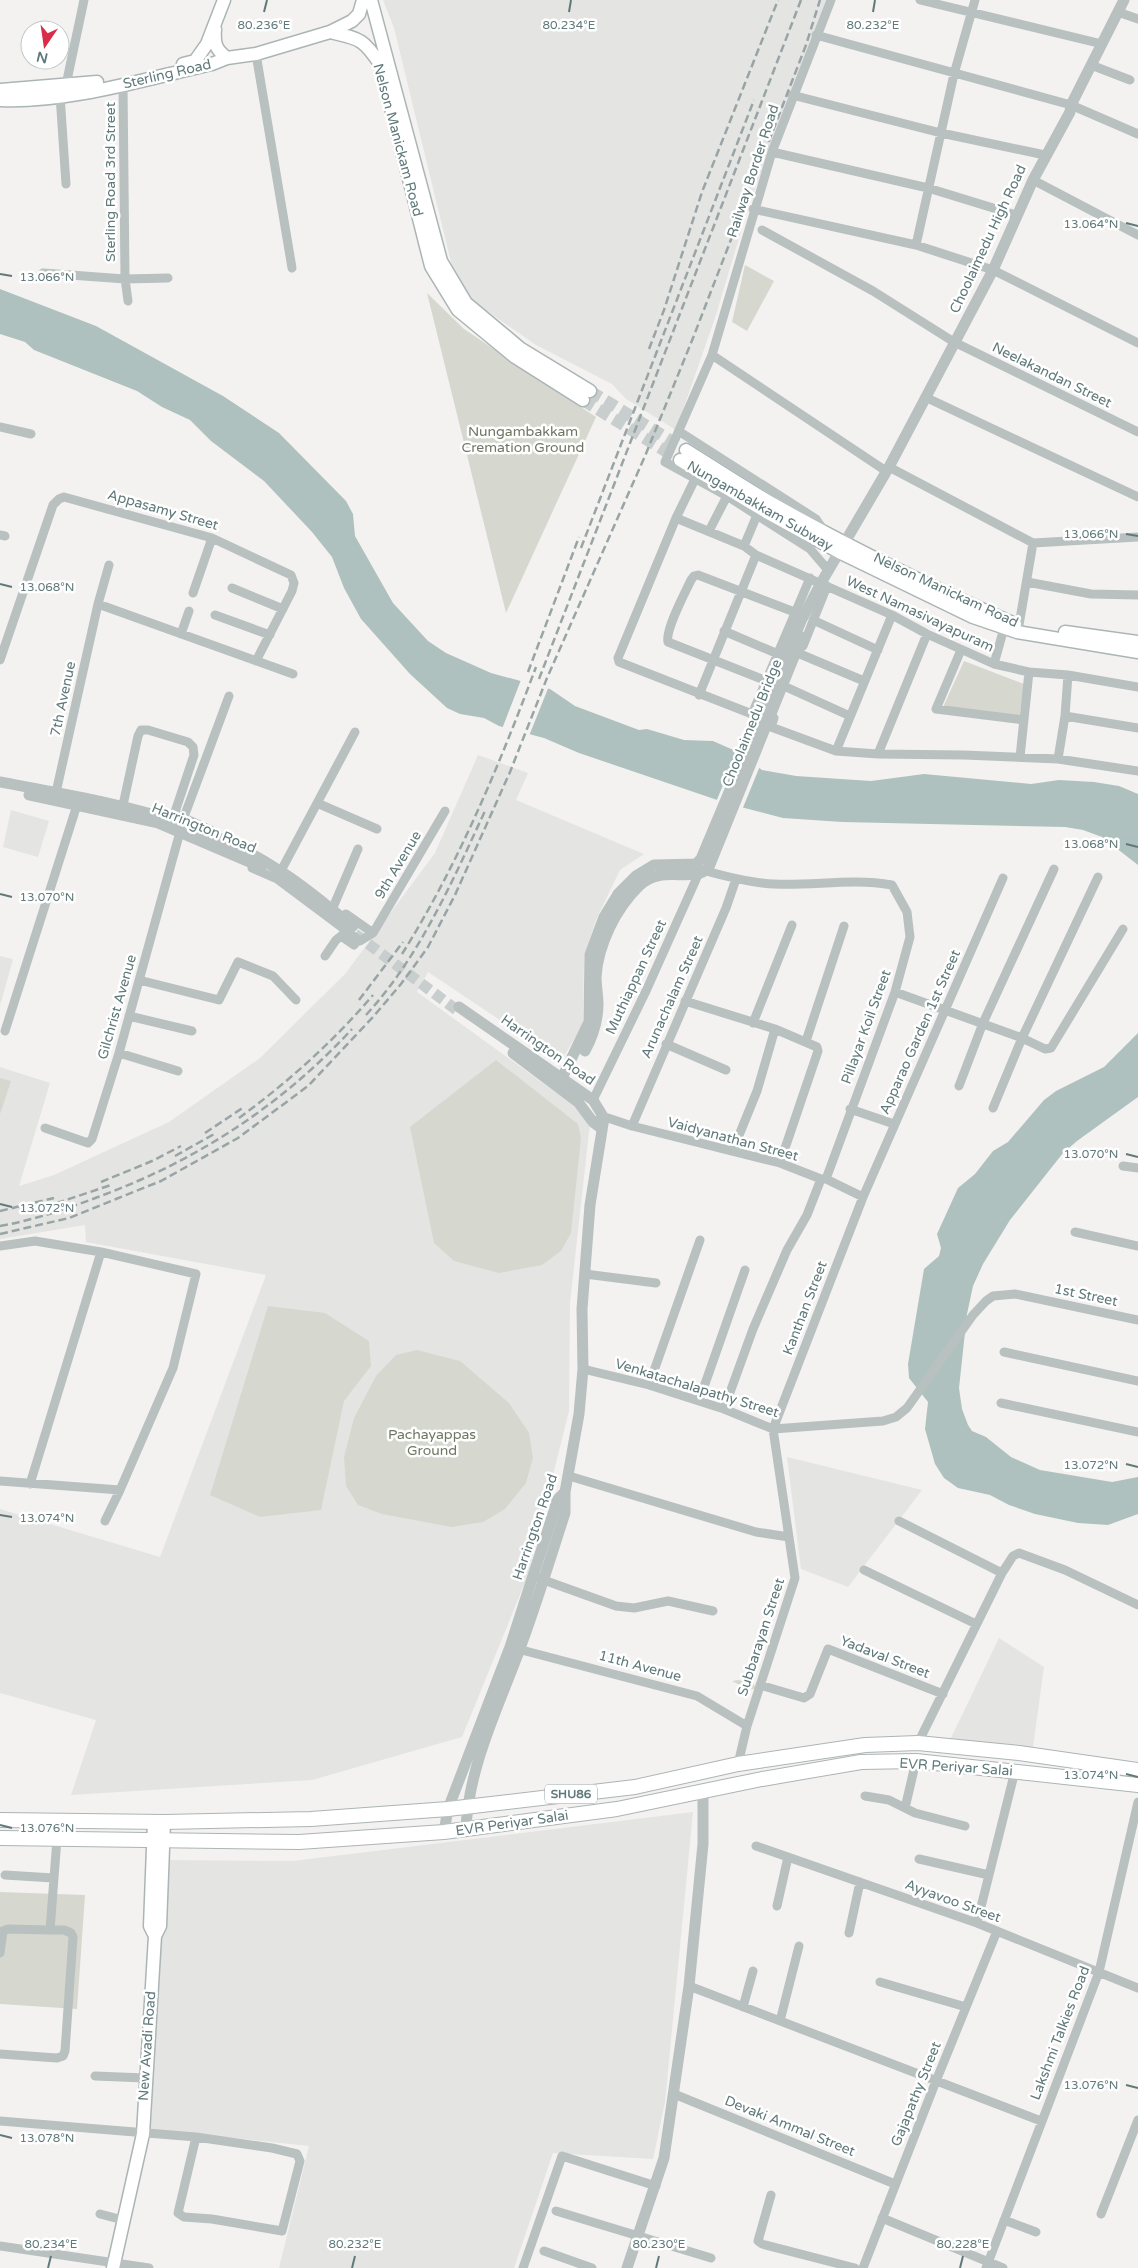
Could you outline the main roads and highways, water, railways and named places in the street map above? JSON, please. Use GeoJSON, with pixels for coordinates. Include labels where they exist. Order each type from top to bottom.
{"type":"FeatureCollection","features":[{"type":"Feature","properties":{"kind":"main road"},"geometry":{"type":"LineString","coordinates":[[224,0],[215,22],[214,43],[218,52],[227,58]]}},
{"type":"Feature","properties":{"kind":"main road","name":"Sterling Road"},"geometry":{"type":"LineString","coordinates":[[0,90],[63,90],[123,84],[212,64],[227,58],[256,54],[330,32],[352,21],[358,14],[363,0]]}},
{"type":"Feature","properties":{"kind":"main road","name":"Nelson Manickam Road"},"geometry":{"type":"LineString","coordinates":[[371,0],[441,261],[442,272]]}},
{"type":"Feature","properties":{"kind":"main road","name":"Sterling Road"},"geometry":{"type":"LineString","coordinates":[[0,100],[17,100],[195,61],[206,44],[215,22]]}},
{"type":"Feature","properties":{"kind":"main road","name":"Nelson Manickam Road"},"geometry":{"type":"LineString","coordinates":[[330,32],[361,40],[380,64],[431,266],[442,272]]}},
{"type":"Feature","properties":{"kind":"main road"},"geometry":{"type":"LineString","coordinates":[[442,272],[466,303],[521,349],[586,396]]}},
{"type":"Feature","properties":{"kind":"main road","name":"Nungambakkam Subway"},"geometry":{"type":"LineString","coordinates":[[683,455],[826,533],[842,547],[768,513],[683,455]]}},
{"type":"Feature","properties":{"kind":"main road","name":"Nelson Manickam Road"},"geometry":{"type":"LineString","coordinates":[[842,547],[1019,625],[1138,642]]}},
{"type":"Feature","properties":{"kind":"main road","name":"Nelson Manickam Road"},"geometry":{"type":"LineString","coordinates":[[842,547],[973,618],[1017,632],[1138,652]]}},
{"type":"Feature","properties":{"kind":"main road","name":"EVR Periyar Salai"},"geometry":{"type":"LineString","coordinates":[[0,1820],[159,1822],[311,1819],[448,1809],[635,1787],[738,1764],[865,1745],[918,1743],[1138,1770]]}},
{"type":"Feature","properties":{"kind":"main road","name":"EVR Periyar Salai"},"geometry":{"type":"LineString","coordinates":[[0,1838],[299,1842],[444,1832],[617,1809],[762,1779],[861,1762],[916,1761],[1138,1785]]}},
{"type":"Feature","properties":{"kind":"main road","name":"New Avadi Road"},"geometry":{"type":"LineString","coordinates":[[114,2265],[142,2134],[155,1936],[160,1926],[159,1822]]}},
{"type":"Feature","properties":{"kind":"tunnel"},"geometry":{"type":"LineString","coordinates":[[590,391],[686,450]]}},
{"type":"Feature","properties":{"kind":"tunnel"},"geometry":{"type":"LineString","coordinates":[[583,400],[680,460]]}},
{"type":"Feature","properties":{"kind":"tunnel"},"geometry":{"type":"LineString","coordinates":[[355,934],[458,1011]]}},
{"type":"Feature","properties":{"kind":"railway"},"geometry":{"type":"LineString","coordinates":[[649,349],[664,310],[702,192],[778,0]]}},
{"type":"Feature","properties":{"kind":"railway"},"geometry":{"type":"LineString","coordinates":[[539,679],[801,0]]}},
{"type":"Feature","properties":{"kind":"railway"},"geometry":{"type":"LineString","coordinates":[[0,1234],[69,1218],[161,1181],[238,1138],[308,1086],[373,1017],[401,984],[428,947],[455,895],[510,772],[547,678],[645,456],[693,338],[806,45],[820,0]]}},
{"type":"Feature","properties":{"kind":"railway"},"geometry":{"type":"LineString","coordinates":[[581,548],[754,100]]}},
{"type":"Feature","properties":{"kind":"railway"},"geometry":{"type":"LineString","coordinates":[[528,672],[579,537]]}},
{"type":"Feature","properties":{"kind":"railway"},"geometry":{"type":"LineString","coordinates":[[402,954],[441,886],[476,814],[536,667]]}},
{"type":"Feature","properties":{"kind":"railway"},"geometry":{"type":"LineString","coordinates":[[366,1015],[403,968],[419,943],[447,891],[485,811]]}},
{"type":"Feature","properties":{"kind":"railway"},"geometry":{"type":"LineString","coordinates":[[359,1000],[403,942]]}},
{"type":"Feature","properties":{"kind":"railway"},"geometry":{"type":"LineString","coordinates":[[239,1118],[309,1061],[373,995]]}},
{"type":"Feature","properties":{"kind":"railway"},"geometry":{"type":"LineString","coordinates":[[0,1226],[50,1214],[98,1197],[134,1183],[203,1148],[266,1107],[325,1057],[352,1029]]}},
{"type":"Feature","properties":{"kind":"railway"},"geometry":{"type":"LineString","coordinates":[[205,1133],[244,1107]]}},
{"type":"Feature","properties":{"kind":"railway"},"geometry":{"type":"LineString","coordinates":[[175,1156],[216,1133]]}},
{"type":"Feature","properties":{"kind":"railway"},"geometry":{"type":"LineString","coordinates":[[101,1182],[152,1161],[181,1146]]}},
{"type":"Feature","properties":{"kind":"railway"},"geometry":{"type":"LineString","coordinates":[[45,1207],[111,1185]]}},
{"type":"Feature","properties":{"kind":"railway"},"geometry":{"type":"LineString","coordinates":[[0,1211],[54,1198]]}},
{"type":"Feature","properties":{"kind":"park label","name":"Nungambakkam Cremation Ground"},"geometry":{"type":"Point","coordinates":[523,440]}},
{"type":"Feature","properties":{"kind":"park label","name":"Pachayappas Ground"},"geometry":{"type":"Point","coordinates":[432,1442]}}]}
